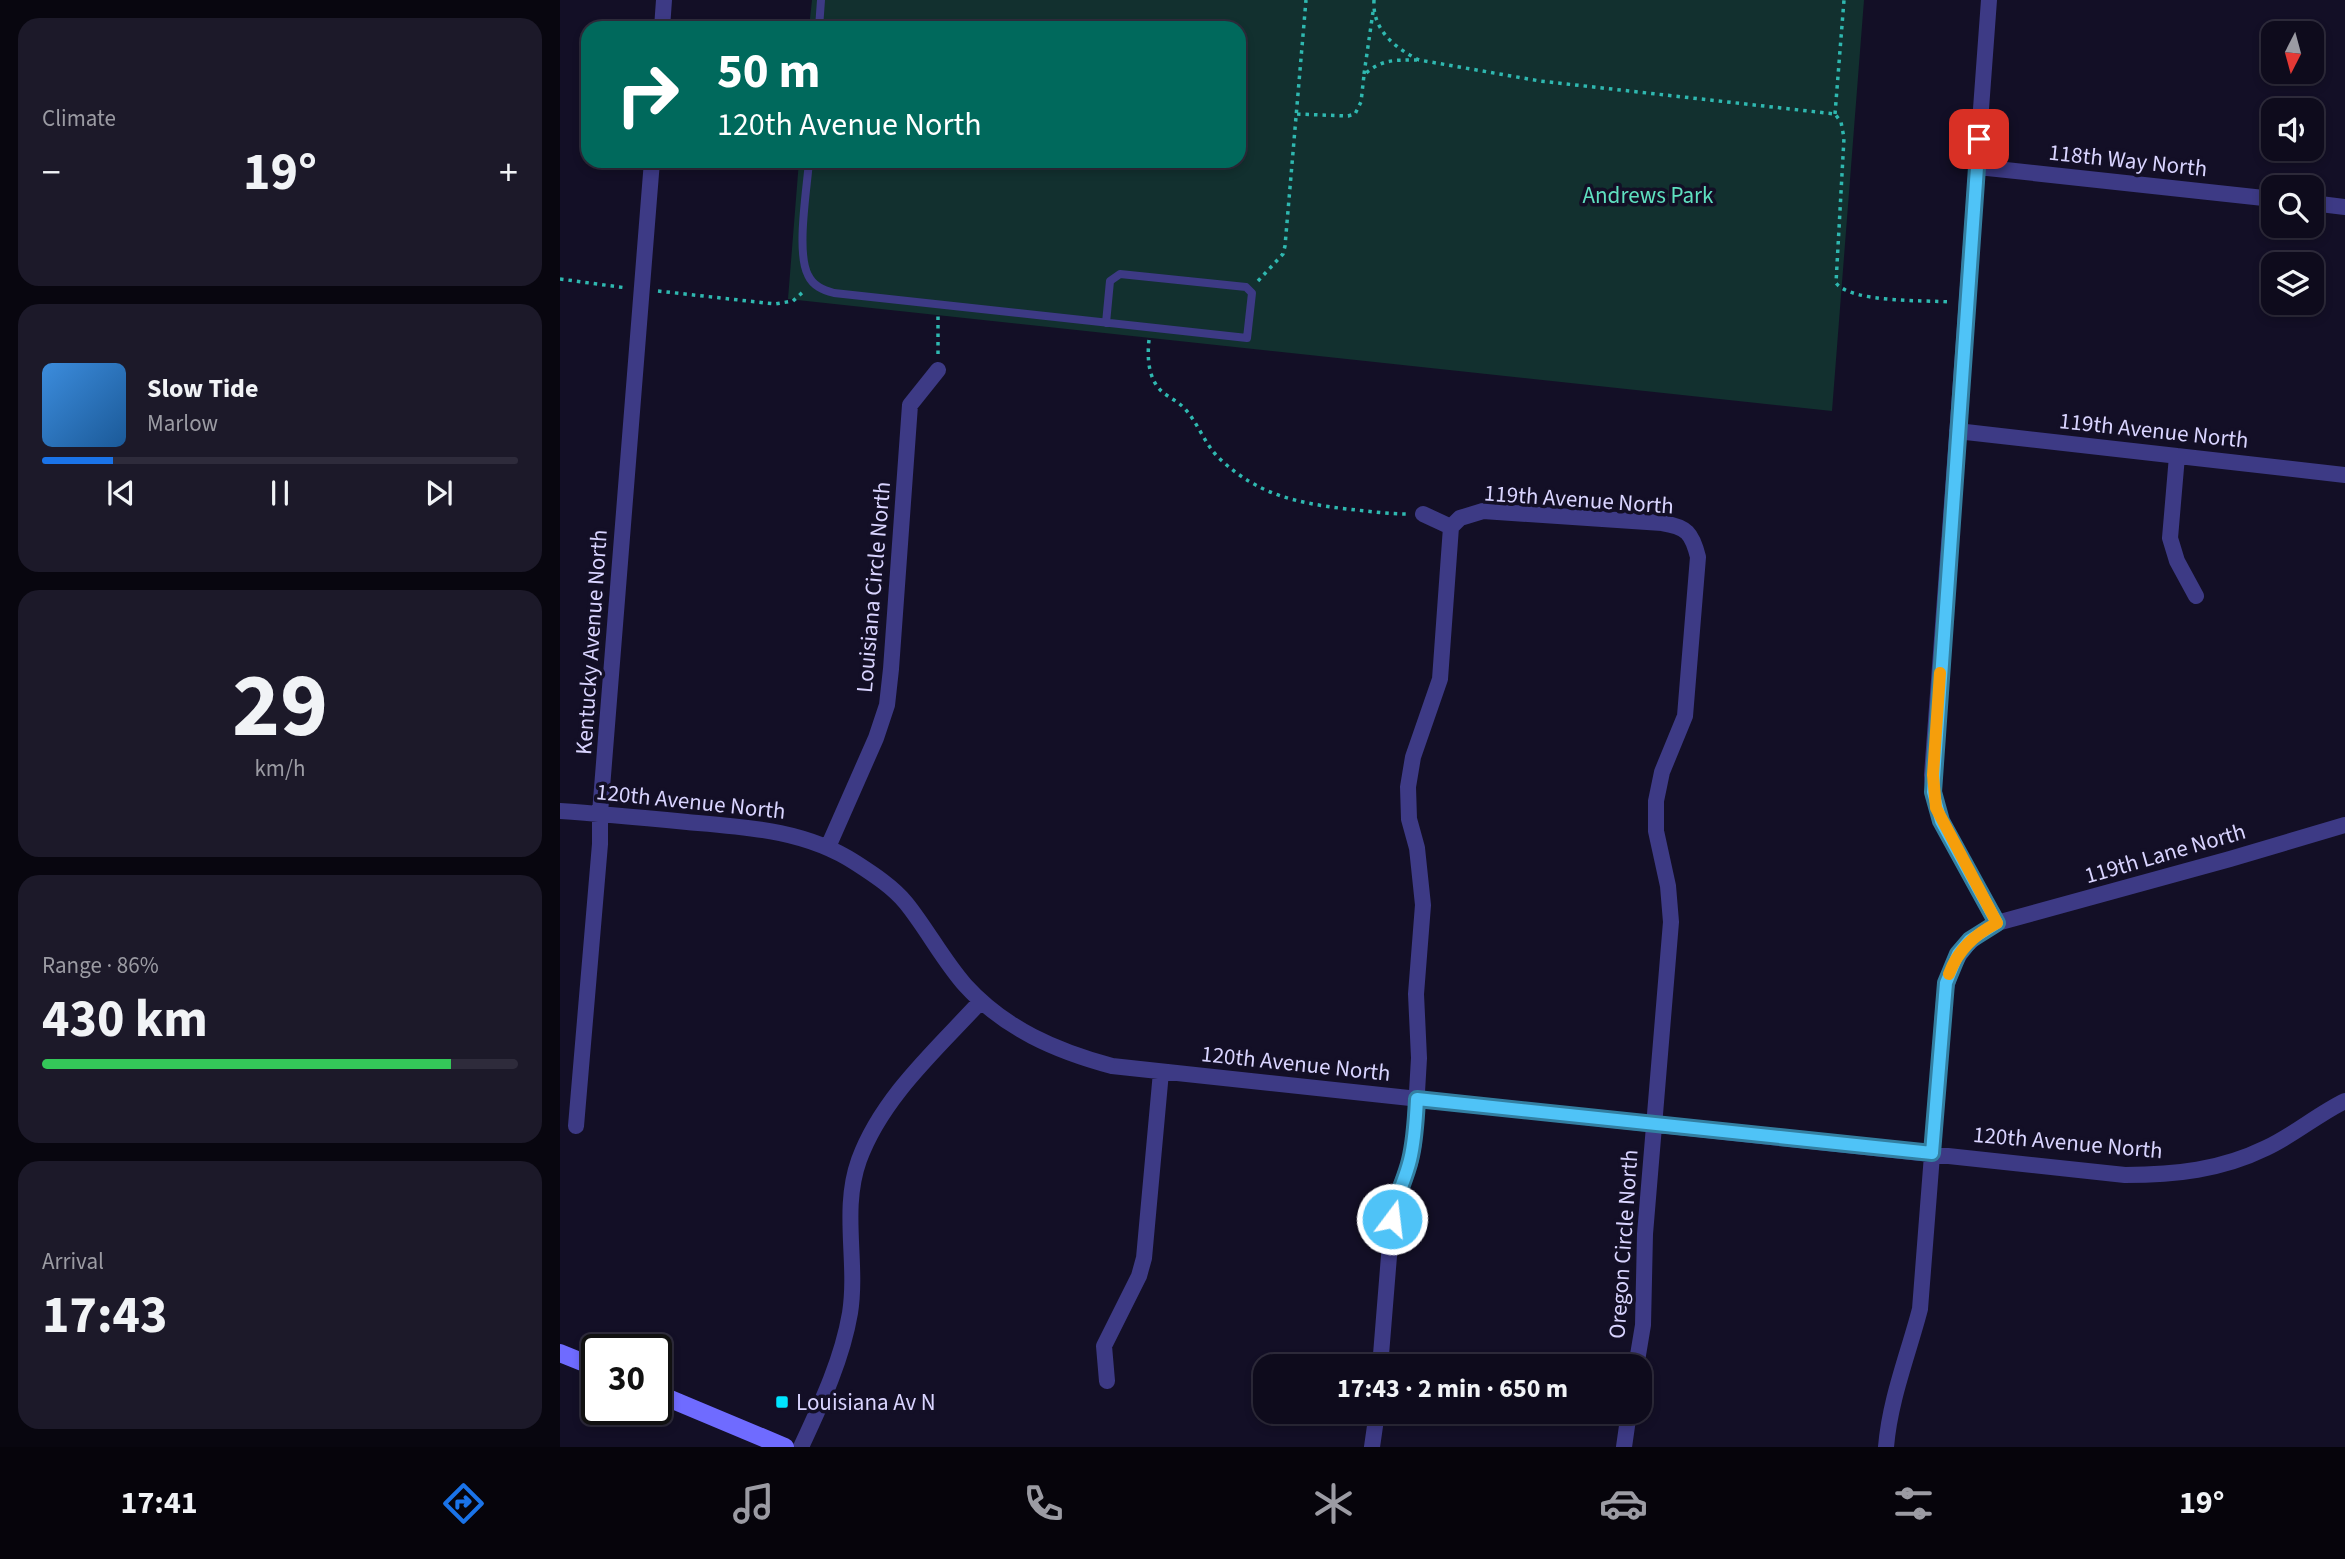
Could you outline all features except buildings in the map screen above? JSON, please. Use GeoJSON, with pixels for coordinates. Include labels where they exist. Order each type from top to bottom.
{"type":"FeatureCollection","features":[{"type":"Feature","properties":{"kind":"main road"},"geometry":{"type":"LineString","coordinates":[[560,1353],[581,1362]]}},
{"type":"Feature","properties":{"kind":"main road"},"geometry":{"type":"LineString","coordinates":[[672,1400],[785,1447]]}},
{"type":"Feature","properties":{"kind":"street"},"geometry":{"type":"LineString","coordinates":[[662,21],[664,0]]}},
{"type":"Feature","properties":{"kind":"street"},"geometry":{"type":"LineString","coordinates":[[1989,0],[1933,792],[1941,821],[1997,923]]}},
{"type":"Feature","properties":{"kind":"street","name":"118th Way North"},"geometry":{"type":"LineString","coordinates":[[1978,167],[2261,198]]}},
{"type":"Feature","properties":{"kind":"street","name":"Kentucky Avenue North"},"geometry":{"type":"LineString","coordinates":[[576,1126],[651,168]]}},
{"type":"Feature","properties":{"kind":"street"},"geometry":{"type":"LineString","coordinates":[[2324,204],[2345,207]]}},
{"type":"Feature","properties":{"kind":"street","name":"Louisiana Circle North"},"geometry":{"type":"LineString","coordinates":[[828,847],[838,830],[887,705],[911,405],[938,370]]}},
{"type":"Feature","properties":{"kind":"street","name":"119th Avenue North"},"geometry":{"type":"LineString","coordinates":[[1957,432],[2345,475]]}},
{"type":"Feature","properties":{"kind":"street"},"geometry":{"type":"LineString","coordinates":[[2177,456],[2170,538],[2177,561],[2196,596]]}},
{"type":"Feature","properties":{"kind":"street","name":"119th Avenue North"},"geometry":{"type":"LineString","coordinates":[[1451,527],[1461,518],[1483,511],[1662,523],[1685,530],[1693,539]]}},
{"type":"Feature","properties":{"kind":"street"},"geometry":{"type":"LineString","coordinates":[[1381,1354],[1394,1202],[1410,1163],[1414,1143],[1419,1058],[1416,994],[1423,905],[1417,848],[1409,819],[1408,787],[1413,757],[1440,679],[1451,527],[1423,513]]}},
{"type":"Feature","properties":{"kind":"street","name":"Oregon Circle North"},"geometry":{"type":"LineString","coordinates":[[1638,1354],[1643,1325],[1645,1234],[1671,922],[1668,886],[1656,831],[1657,801],[1662,772],[1685,716],[1698,557],[1693,539]]}},
{"type":"Feature","properties":{"kind":"street","name":"120th Avenue North"},"geometry":{"type":"LineString","coordinates":[[560,811],[765,829],[828,847],[856,862],[905,902],[958,976],[1004,1021],[1041,1042],[1077,1057],[1112,1066],[2125,1175],[2164,1175],[2199,1171],[2235,1161],[2269,1147],[2345,1101]]}},
{"type":"Feature","properties":{"kind":"street","name":"119th Lane North"},"geometry":{"type":"LineString","coordinates":[[1886,1447],[1888,1418],[1920,1309],[1946,983],[1951,967],[1964,947],[1982,931],[1997,923],[2345,825]]}},
{"type":"Feature","properties":{"kind":"street"},"geometry":{"type":"LineString","coordinates":[[801,1447],[830,1381],[850,1311],[849,1223],[851,1192],[858,1161],[884,1110],[981,1001]]}},
{"type":"Feature","properties":{"kind":"street"},"geometry":{"type":"LineString","coordinates":[[1107,1381],[1104,1346],[1139,1276],[1144,1258],[1161,1072]]}},
{"type":"Feature","properties":{"kind":"street"},"geometry":{"type":"LineString","coordinates":[[1372,1447],[1375,1424]]}},
{"type":"Feature","properties":{"kind":"street"},"geometry":{"type":"LineString","coordinates":[[1624,1447],[1627,1424]]}},
{"type":"Feature","properties":{"kind":"lane"},"geometry":{"type":"LineString","coordinates":[[820,21],[821,0]]}},
{"type":"Feature","properties":{"kind":"lane"},"geometry":{"type":"LineString","coordinates":[[809,168],[804,266],[813,282],[821,289],[834,293],[1151,328],[1247,338],[1252,293],[1246,287],[1120,274],[1110,281],[1107,323]]}},
{"type":"Feature","properties":{"kind":"path"},"geometry":{"type":"LineString","coordinates":[[1250,290],[1283,254],[1306,0]]}},
{"type":"Feature","properties":{"kind":"path"},"geometry":{"type":"LineString","coordinates":[[1296,114],[1355,114],[1361,102],[1374,0]]}},
{"type":"Feature","properties":{"kind":"path"},"geometry":{"type":"LineString","coordinates":[[1844,0],[1835,114],[1841,122],[1844,138],[1836,283],[1840,289],[1860,295],[1966,303]]}},
{"type":"Feature","properties":{"kind":"path"},"geometry":{"type":"LineString","coordinates":[[1373,10],[1393,45],[1419,60]]}},
{"type":"Feature","properties":{"kind":"path"},"geometry":{"type":"LineString","coordinates":[[1364,75],[1384,61],[1419,60],[1540,81],[1835,114]]}},
{"type":"Feature","properties":{"kind":"path"},"geometry":{"type":"LineString","coordinates":[[560,279],[629,288]]}},
{"type":"Feature","properties":{"kind":"path"},"geometry":{"type":"LineString","coordinates":[[658,290],[775,304],[793,301],[813,282]]}},
{"type":"Feature","properties":{"kind":"path"},"geometry":{"type":"LineString","coordinates":[[938,370],[939,304]]}},
{"type":"Feature","properties":{"kind":"path"},"geometry":{"type":"LineString","coordinates":[[1151,328],[1148,350],[1153,382],[1186,410],[1205,442],[1218,458],[1234,471],[1262,489],[1296,502],[1389,514],[1423,513]]}},
{"type":"Feature","properties":{"kind":"green space","name":"Andrews Park"},"geometry":{"type":"Polygon","coordinates":[[[812,0],[1864,0],[1832,411],[788,299],[798,168],[1246,168],[1246,21],[810,21],[812,0]]]}},
{"type":"Feature","properties":{"kind":"slow traffic"},"geometry":{"type":"LineString","coordinates":[[1940,673],[1933,775],[1936,808],[1997,923],[1970,940],[1958,954],[1949,974]]}},
{"type":"Feature","properties":{"kind":"place","name":"Louisiana Av N"},"geometry":{"type":"Point","coordinates":[782,1402]}},
{"type":"Feature","properties":{"kind":"route"},"geometry":{"type":"LineString","coordinates":[[1392,1219],[1394,1202],[1410,1163],[1417,1099],[1932,1153],[1946,983],[1958,954],[1970,940],[1997,923],[1941,821],[1933,792],[1979,139]]}}]}
